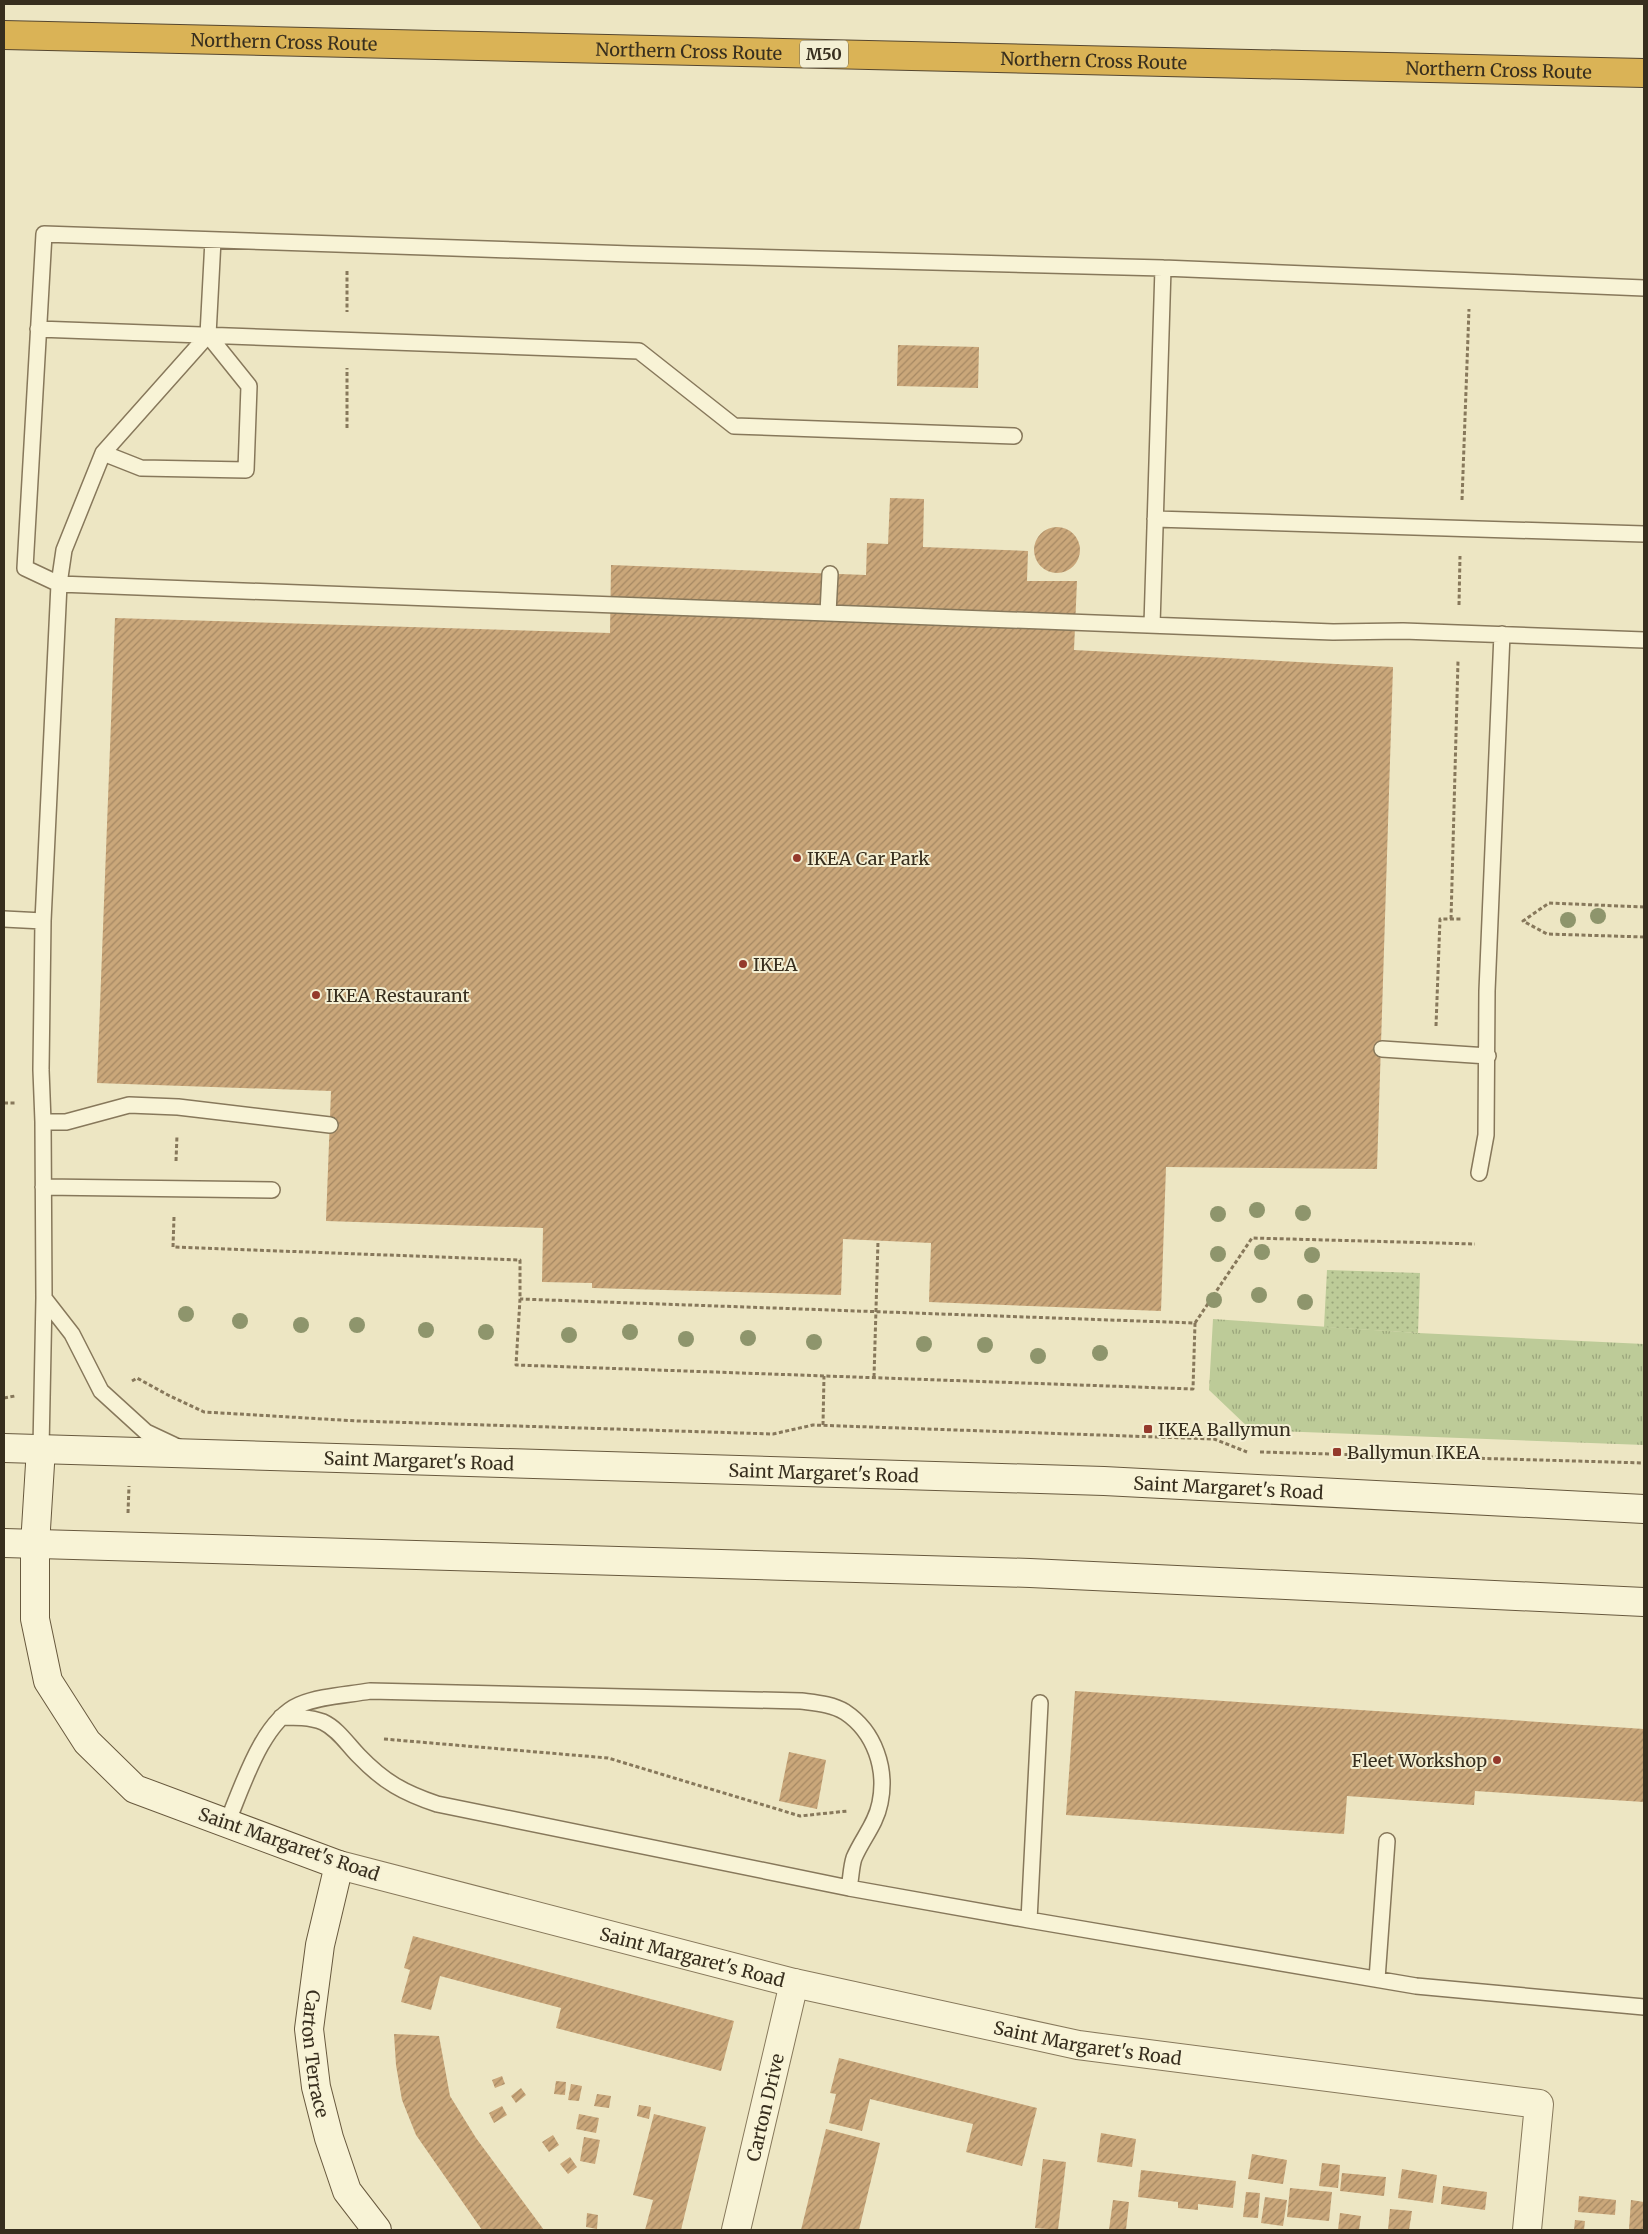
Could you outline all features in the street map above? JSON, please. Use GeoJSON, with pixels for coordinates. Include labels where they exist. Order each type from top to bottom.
{"type":"FeatureCollection","features":[{"type":"Feature","properties":{"kind":"highway","name":"Northern Cross Route"},"geometry":{"type":"LineString","coordinates":[[4,35],[1644,73]]}},
{"type":"Feature","properties":{"kind":"main road","name":"Saint Margaret's Road"},"geometry":{"type":"LineString","coordinates":[[4,1448],[1104,1481],[1644,1509]]}},
{"type":"Feature","properties":{"kind":"main road","name":"Saint Margaret's Road"},"geometry":{"type":"LineString","coordinates":[[41,1448],[35,1545],[35,1619],[48,1680],[87,1742],[135,1789],[339,1865],[794,1983],[1078,2045],[1539,2104],[1527,2230]]}},
{"type":"Feature","properties":{"kind":"main road"},"geometry":{"type":"LineString","coordinates":[[4,1543],[1030,1574],[1644,1602]]}},
{"type":"Feature","properties":{"kind":"main road","name":"Carton Terrace"},"geometry":{"type":"LineString","coordinates":[[339,1865],[320,1945],[309,2029],[316,2087],[329,2138],[347,2191],[377,2230]]}},
{"type":"Feature","properties":{"kind":"main road","name":"Carton Drive"},"geometry":{"type":"LineString","coordinates":[[736,2230],[794,1983]]}},
{"type":"Feature","properties":{"kind":"lane"},"geometry":{"type":"LineString","coordinates":[[1644,288],[1163,268],[621,254],[44,234],[25,568],[59,584],[1333,632],[1361,630],[1644,640]]}},
{"type":"Feature","properties":{"kind":"lane"},"geometry":{"type":"LineString","coordinates":[[41,1448],[44,1298],[41,1070],[43,921],[59,584],[64,550],[103,453],[208,335],[213,240]]}},
{"type":"Feature","properties":{"kind":"lane"},"geometry":{"type":"LineString","coordinates":[[1152,625],[1163,268]]}},
{"type":"Feature","properties":{"kind":"lane"},"geometry":{"type":"LineString","coordinates":[[38,329],[639,351],[734,426],[1014,436]]}},
{"type":"Feature","properties":{"kind":"lane"},"geometry":{"type":"LineString","coordinates":[[103,453],[141,468],[246,470],[249,386],[208,335]]}},
{"type":"Feature","properties":{"kind":"lane"},"geometry":{"type":"LineString","coordinates":[[1156,519],[1644,534]]}},
{"type":"Feature","properties":{"kind":"lane"},"geometry":{"type":"LineString","coordinates":[[828,613],[830,574]]}},
{"type":"Feature","properties":{"kind":"lane"},"geometry":{"type":"LineString","coordinates":[[1479,1173],[1486,1135],[1487,991],[1502,634]]}},
{"type":"Feature","properties":{"kind":"lane"},"geometry":{"type":"LineString","coordinates":[[4,919],[43,921]]}},
{"type":"Feature","properties":{"kind":"lane"},"geometry":{"type":"LineString","coordinates":[[1382,1049],[1488,1056]]}},
{"type":"Feature","properties":{"kind":"lane"},"geometry":{"type":"LineString","coordinates":[[43,1122],[66,1122],[128,1105],[178,1106],[330,1124]]}},
{"type":"Feature","properties":{"kind":"lane"},"geometry":{"type":"LineString","coordinates":[[43,1187],[272,1190]]}},
{"type":"Feature","properties":{"kind":"lane"},"geometry":{"type":"LineString","coordinates":[[44,1298],[72,1334],[101,1391],[146,1432],[195,1454]]}},
{"type":"Feature","properties":{"kind":"lane"},"geometry":{"type":"LineString","coordinates":[[227,1823],[264,1738],[281,1716],[298,1706],[370,1691],[801,1701],[826,1704],[844,1712],[865,1730],[878,1753],[883,1780],[880,1804],[870,1831],[854,1858],[849,1888]]}},
{"type":"Feature","properties":{"kind":"lane"},"geometry":{"type":"LineString","coordinates":[[1028,1920],[1040,1702]]}},
{"type":"Feature","properties":{"kind":"lane"},"geometry":{"type":"LineString","coordinates":[[281,1716],[324,1722],[339,1734],[386,1782],[410,1795],[437,1804],[849,1888],[1416,1986],[1644,2007]]}},
{"type":"Feature","properties":{"kind":"lane"},"geometry":{"type":"LineString","coordinates":[[1376,1979],[1387,1840]]}},
{"type":"Feature","properties":{"kind":"path"},"geometry":{"type":"LineString","coordinates":[[1452,919],[1458,633],[1470,281]]}},
{"type":"Feature","properties":{"kind":"path"},"geometry":{"type":"LineString","coordinates":[[1523,921],[1549,903],[1644,907]]}},
{"type":"Feature","properties":{"kind":"path"},"geometry":{"type":"LineString","coordinates":[[1434,1052],[1440,919],[1523,921],[1547,934],[1644,938]]}},
{"type":"Feature","properties":{"kind":"path"},"geometry":{"type":"LineString","coordinates":[[178,1106],[173,1247],[520,1260],[516,1364],[1193,1389],[1195,1323],[1252,1238],[1475,1244]]}},
{"type":"Feature","properties":{"kind":"path"},"geometry":{"type":"LineString","coordinates":[[874,1377],[878,1241]]}},
{"type":"Feature","properties":{"kind":"path"},"geometry":{"type":"LineString","coordinates":[[520,1299],[1195,1323]]}},
{"type":"Feature","properties":{"kind":"path"},"geometry":{"type":"LineString","coordinates":[[823,1425],[824,1376]]}},
{"type":"Feature","properties":{"kind":"path"},"geometry":{"type":"LineString","coordinates":[[105,1395],[138,1378],[204,1412],[358,1421],[774,1434],[813,1425],[823,1425],[1214,1438],[1244,1452],[1644,1464]]}},
{"type":"Feature","properties":{"kind":"path"},"geometry":{"type":"LineString","coordinates":[[4,1398],[13,1396],[41,1398]]}},
{"type":"Feature","properties":{"kind":"path"},"geometry":{"type":"LineString","coordinates":[[120,1484],[129,1484],[127,1547]]}},
{"type":"Feature","properties":{"kind":"path"},"geometry":{"type":"LineString","coordinates":[[376,1739],[608,1758],[800,1816],[850,1811],[875,1818]]}},
{"type":"Feature","properties":{"kind":"green space"},"geometry":{"type":"Polygon","coordinates":[[[1327,1270],[1420,1273],[1418,1333],[1324,1327],[1327,1270]]]}},
{"type":"Feature","properties":{"kind":"green space"},"geometry":{"type":"Polygon","coordinates":[[[1213,1319],[1418,1333],[1644,1344],[1644,1445],[1251,1430],[1209,1390],[1213,1319]]]}},
{"type":"Feature","properties":{"kind":"building"},"geometry":{"type":"Polygon","coordinates":[[[898,345],[979,347],[978,388],[897,386],[898,345]]]}},
{"type":"Feature","properties":{"kind":"building","name":"IKEA Car Park"},"geometry":{"type":"Polygon","coordinates":[[[890,498],[924,499],[923,547],[1028,551],[1027,581],[1077,581],[1074,650],[1393,667],[1377,1169],[1166,1167],[1161,1311],[929,1302],[931,1243],[843,1239],[841,1295],[592,1288],[592,1283],[542,1282],[543,1228],[326,1221],[331,1091],[97,1083],[115,618],[610,633],[611,565],[866,575],[867,543],[888,544],[890,498]]]}},
{"type":"Feature","properties":{"kind":"building"},"geometry":{"type":"Polygon","coordinates":[[[1052,527],[1062,527],[1076,537],[1080,550],[1076,563],[1070,569],[1062,573],[1052,573],[1038,563],[1034,555],[1034,545],[1044,531],[1052,527]]]}},
{"type":"Feature","properties":{"kind":"building"},"geometry":{"type":"Polygon","coordinates":[[[1075,1691],[1644,1729],[1644,1802],[1475,1791],[1474,1805],[1347,1796],[1344,1834],[1066,1815],[1075,1691]]]}},
{"type":"Feature","properties":{"kind":"building"},"geometry":{"type":"Polygon","coordinates":[[[789,1752],[826,1760],[817,1809],[779,1801],[789,1752]]]}},
{"type":"Feature","properties":{"kind":"building"},"geometry":{"type":"Polygon","coordinates":[[[413,1936],[734,2021],[721,2071],[556,2028],[561,2008],[440,1976],[431,2010],[401,2002],[410,1970],[404,1968],[413,1936]]]}},
{"type":"Feature","properties":{"kind":"building"},"geometry":{"type":"Polygon","coordinates":[[[394,2034],[439,2036],[450,2096],[476,2138],[544,2230],[482,2230],[416,2135],[402,2100],[396,2065],[394,2034]]]}},
{"type":"Feature","properties":{"kind":"building"},"geometry":{"type":"Polygon","coordinates":[[[839,2058],[1037,2108],[1022,2166],[966,2152],[973,2124],[870,2099],[862,2131],[829,2123],[836,2094],[830,2093],[839,2058]]]}},
{"type":"Feature","properties":{"kind":"building"},"geometry":{"type":"Polygon","coordinates":[[[502,2076],[505,2084],[495,2088],[492,2080],[502,2076]]]}},
{"type":"Feature","properties":{"kind":"building"},"geometry":{"type":"Polygon","coordinates":[[[556,2081],[566,2082],[565,2095],[554,2094],[556,2081]]]}},
{"type":"Feature","properties":{"kind":"building"},"geometry":{"type":"Polygon","coordinates":[[[571,2084],[582,2086],[579,2101],[568,2100],[571,2084]]]}},
{"type":"Feature","properties":{"kind":"building"},"geometry":{"type":"Polygon","coordinates":[[[521,2088],[526,2095],[516,2103],[511,2096],[521,2088]]]}},
{"type":"Feature","properties":{"kind":"building"},"geometry":{"type":"Polygon","coordinates":[[[597,2094],[611,2096],[609,2108],[594,2106],[597,2094]]]}},
{"type":"Feature","properties":{"kind":"building"},"geometry":{"type":"Polygon","coordinates":[[[639,2105],[651,2107],[649,2119],[637,2116],[639,2105]]]}},
{"type":"Feature","properties":{"kind":"building"},"geometry":{"type":"Polygon","coordinates":[[[502,2106],[507,2115],[494,2123],[489,2113],[502,2106]]]}},
{"type":"Feature","properties":{"kind":"building"},"geometry":{"type":"Polygon","coordinates":[[[579,2114],[599,2118],[596,2133],[576,2129],[579,2114]]]}},
{"type":"Feature","properties":{"kind":"building"},"geometry":{"type":"Polygon","coordinates":[[[654,2114],[706,2127],[681,2230],[645,2230],[653,2200],[633,2195],[654,2114]]]}},
{"type":"Feature","properties":{"kind":"building"},"geometry":{"type":"Polygon","coordinates":[[[826,2129],[880,2143],[859,2230],[801,2230],[826,2129]]]}},
{"type":"Feature","properties":{"kind":"building"},"geometry":{"type":"Polygon","coordinates":[[[1101,2133],[1136,2139],[1132,2167],[1097,2162],[1101,2133]]]}},
{"type":"Feature","properties":{"kind":"building"},"geometry":{"type":"Polygon","coordinates":[[[553,2135],[559,2145],[549,2152],[542,2142],[553,2135]]]}},
{"type":"Feature","properties":{"kind":"building"},"geometry":{"type":"Polygon","coordinates":[[[584,2137],[600,2140],[595,2164],[580,2161],[584,2137]]]}},
{"type":"Feature","properties":{"kind":"building"},"geometry":{"type":"Polygon","coordinates":[[[1252,2154],[1287,2160],[1283,2184],[1248,2179],[1252,2154]]]}},
{"type":"Feature","properties":{"kind":"building"},"geometry":{"type":"Polygon","coordinates":[[[570,2157],[577,2167],[568,2174],[560,2164],[570,2157]]]}},
{"type":"Feature","properties":{"kind":"building"},"geometry":{"type":"Polygon","coordinates":[[[1043,2159],[1066,2162],[1058,2230],[1035,2228],[1043,2159]]]}},
{"type":"Feature","properties":{"kind":"building"},"geometry":{"type":"Polygon","coordinates":[[[1322,2163],[1340,2165],[1338,2188],[1319,2186],[1322,2163]]]}},
{"type":"Feature","properties":{"kind":"building"},"geometry":{"type":"Polygon","coordinates":[[[1402,2169],[1437,2175],[1433,2203],[1398,2198],[1402,2169]]]}},
{"type":"Feature","properties":{"kind":"building"},"geometry":{"type":"Polygon","coordinates":[[[1141,2170],[1236,2181],[1233,2208],[1198,2204],[1198,2210],[1178,2208],[1178,2202],[1138,2197],[1141,2170]]]}},
{"type":"Feature","properties":{"kind":"building"},"geometry":{"type":"Polygon","coordinates":[[[1342,2173],[1386,2177],[1384,2196],[1340,2191],[1342,2173]]]}},
{"type":"Feature","properties":{"kind":"building"},"geometry":{"type":"Polygon","coordinates":[[[1443,2186],[1487,2192],[1485,2210],[1441,2204],[1443,2186]]]}},
{"type":"Feature","properties":{"kind":"building"},"geometry":{"type":"Polygon","coordinates":[[[1290,2188],[1332,2192],[1329,2221],[1287,2217],[1290,2188]]]}},
{"type":"Feature","properties":{"kind":"building"},"geometry":{"type":"Polygon","coordinates":[[[1246,2192],[1260,2193],[1258,2218],[1243,2217],[1246,2192]]]}},
{"type":"Feature","properties":{"kind":"building"},"geometry":{"type":"Polygon","coordinates":[[[1579,2196],[1616,2200],[1615,2215],[1578,2212],[1579,2196]]]}},
{"type":"Feature","properties":{"kind":"building"},"geometry":{"type":"Polygon","coordinates":[[[1265,2197],[1287,2200],[1283,2226],[1261,2223],[1265,2197]]]}},
{"type":"Feature","properties":{"kind":"building"},"geometry":{"type":"Polygon","coordinates":[[[1113,2200],[1129,2202],[1126,2230],[1109,2230],[1113,2200]]]}},
{"type":"Feature","properties":{"kind":"building"},"geometry":{"type":"Polygon","coordinates":[[[1631,2200],[1644,2202],[1644,2230],[1629,2229],[1631,2200]]]}},
{"type":"Feature","properties":{"kind":"building"},"geometry":{"type":"Polygon","coordinates":[[[1390,2209],[1412,2211],[1409,2230],[1388,2230],[1390,2209]]]}},
{"type":"Feature","properties":{"kind":"building"},"geometry":{"type":"Polygon","coordinates":[[[587,2213],[598,2215],[597,2229],[586,2227],[587,2213]]]}},
{"type":"Feature","properties":{"kind":"building"},"geometry":{"type":"Polygon","coordinates":[[[1340,2213],[1361,2216],[1359,2230],[1338,2230],[1340,2213]]]}},
{"type":"Feature","properties":{"kind":"building"},"geometry":{"type":"Polygon","coordinates":[[[1575,2220],[1585,2221],[1584,2230],[1574,2230],[1575,2220]]]}},
{"type":"Feature","properties":{"kind":"place","name":"IKEA Car Park"},"geometry":{"type":"Point","coordinates":[797,858]}},
{"type":"Feature","properties":{"kind":"place","name":"IKEA"},"geometry":{"type":"Point","coordinates":[743,964]}},
{"type":"Feature","properties":{"kind":"place","name":"IKEA Restaurant"},"geometry":{"type":"Point","coordinates":[316,995]}},
{"type":"Feature","properties":{"kind":"place","name":"IKEA Ballymun"},"geometry":{"type":"Point","coordinates":[1148,1429]}},
{"type":"Feature","properties":{"kind":"place","name":"Ballymun IKEA"},"geometry":{"type":"Point","coordinates":[1337,1452]}},
{"type":"Feature","properties":{"kind":"place","name":"Fleet Workshop"},"geometry":{"type":"Point","coordinates":[1497,1760]}}]}
